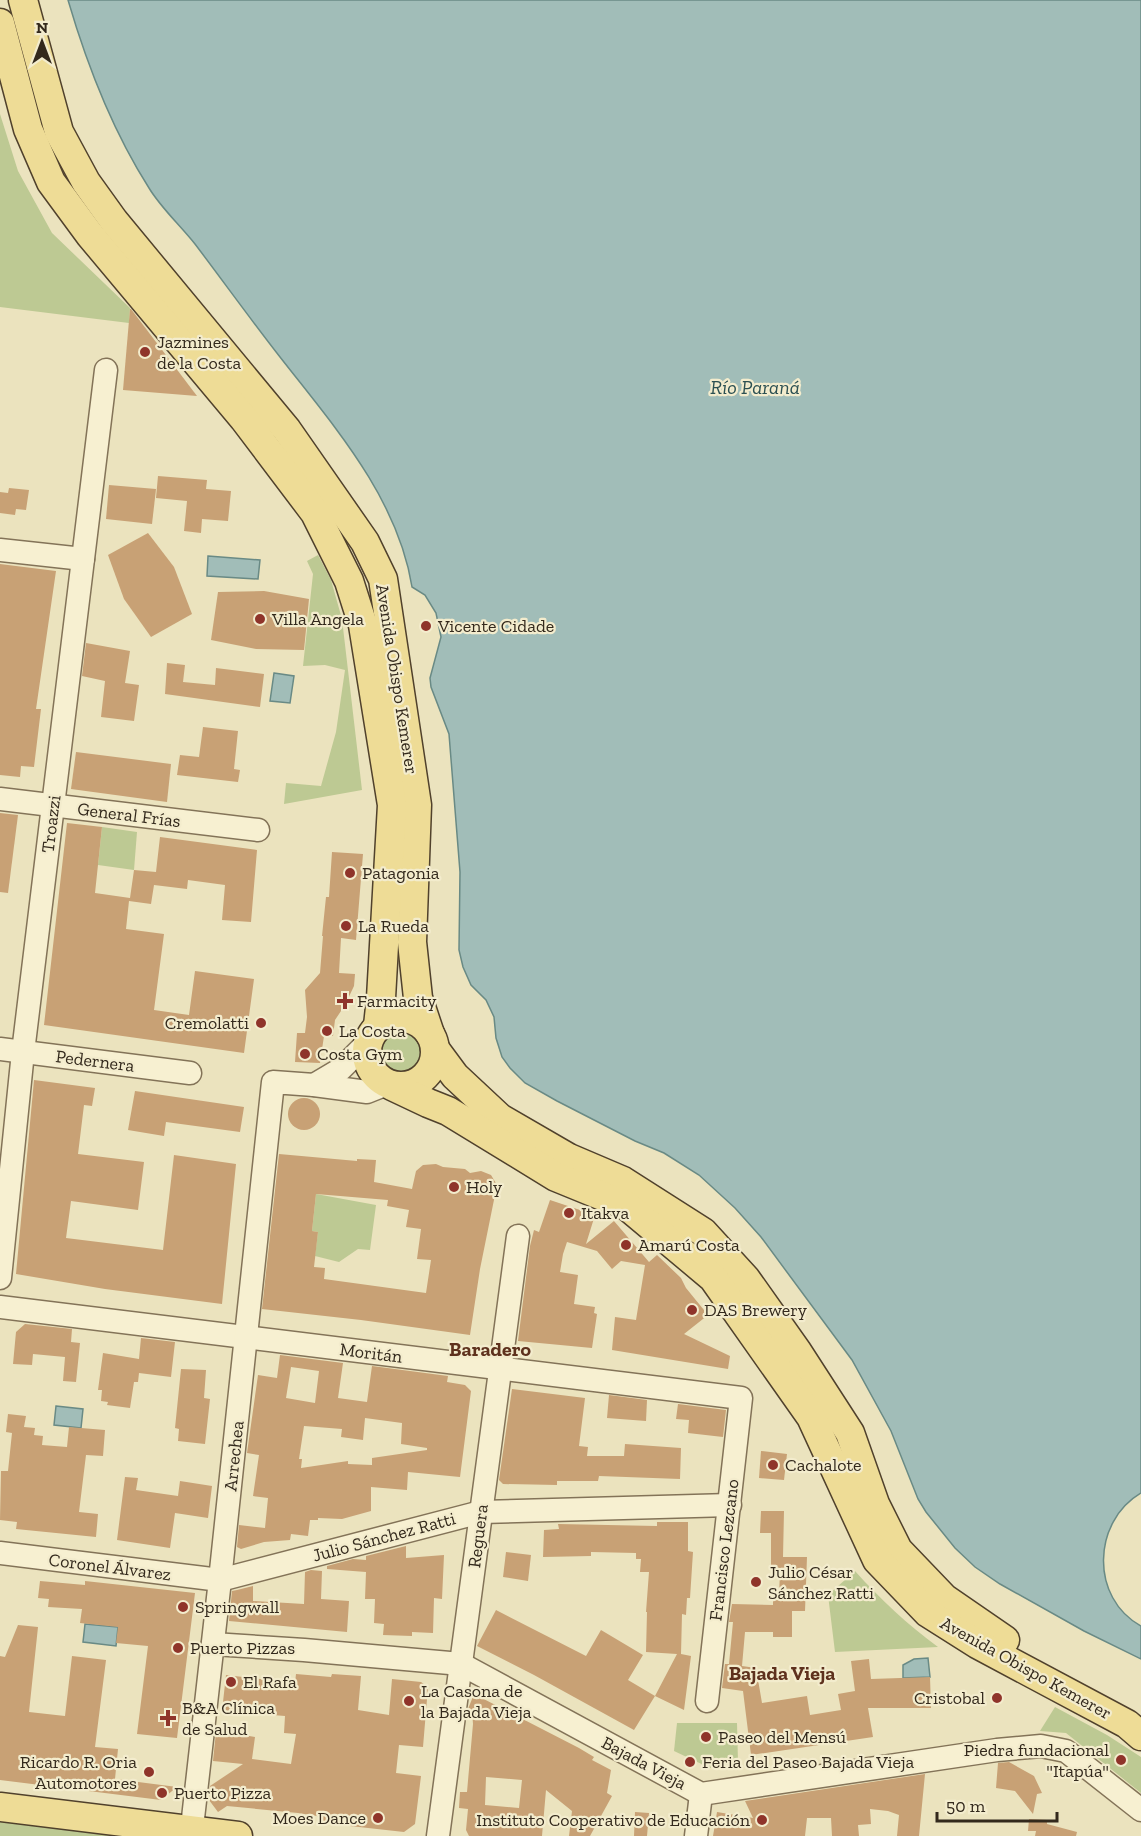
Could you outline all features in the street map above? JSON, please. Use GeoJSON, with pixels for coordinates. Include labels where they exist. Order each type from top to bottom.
{"type":"FeatureCollection","features":[{"type":"Feature","properties":{"kind":"main road","name":"Avenida Obispo Kemerer"},"geometry":{"type":"LineString","coordinates":[[23,0],[59,132],[86,182],[114,221],[287,430],[365,542],[383,579],[417,805],[412,942],[418,998],[433,1042]]}},
{"type":"Feature","properties":{"kind":"main road","name":"Avenida Obispo Kemerer"},"geometry":{"type":"LineString","coordinates":[[0,23],[28,129],[51,182],[90,235],[244,419],[315,513],[350,581],[363,625],[392,805],[381,998],[373,1034],[366,1052],[372,1071],[390,1085],[448,1111],[556,1177],[627,1206],[713,1278],[811,1417],[877,1560],[928,1613],[977,1644],[1127,1724],[1141,1736]]}},
{"type":"Feature","properties":{"kind":"main road","name":"Avenida Obispo Kemerer"},"geometry":{"type":"LineString","coordinates":[[373,1034],[388,1020],[412,1019],[422,1025],[455,1076],[500,1118],[569,1158],[623,1181],[703,1232],[746,1279],[797,1351],[850,1433],[875,1504],[898,1550],[944,1598],[1009,1642],[1090,1683],[1141,1714]]}},
{"type":"Feature","properties":{"kind":"main road"},"geometry":{"type":"LineString","coordinates":[[390,1085],[414,1084],[423,1078],[435,1060],[433,1042]]}},
{"type":"Feature","properties":{"kind":"main road"},"geometry":{"type":"LineString","coordinates":[[0,1807],[191,1833],[238,1836]]}},
{"type":"Feature","properties":{"kind":"street","name":"Troazzi"},"geometry":{"type":"LineString","coordinates":[[0,1278],[23,1052],[106,370]]}},
{"type":"Feature","properties":{"kind":"street"},"geometry":{"type":"LineString","coordinates":[[0,550],[83,560]]}},
{"type":"Feature","properties":{"kind":"street","name":"General Frías"},"geometry":{"type":"LineString","coordinates":[[0,799],[258,830]]}},
{"type":"Feature","properties":{"kind":"street"},"geometry":{"type":"LineString","coordinates":[[314,1085],[341,1069],[373,1034]]}},
{"type":"Feature","properties":{"kind":"street","name":"Pedernera"},"geometry":{"type":"LineString","coordinates":[[0,1049],[190,1073]]}},
{"type":"Feature","properties":{"kind":"street","name":"Arrechea"},"geometry":{"type":"LineString","coordinates":[[191,1833],[273,1082],[314,1085]]}},
{"type":"Feature","properties":{"kind":"street"},"geometry":{"type":"LineString","coordinates":[[314,1085],[367,1092],[390,1085]]}},
{"type":"Feature","properties":{"kind":"street","name":"Reguera"},"geometry":{"type":"LineString","coordinates":[[438,1836],[518,1236]]}},
{"type":"Feature","properties":{"kind":"street","name":"Moritán"},"geometry":{"type":"LineString","coordinates":[[0,1307],[741,1398]]}},
{"type":"Feature","properties":{"kind":"street","name":"Francisco Lezcano"},"geometry":{"type":"LineString","coordinates":[[707,1701],[741,1398]]}},
{"type":"Feature","properties":{"kind":"street","name":"Julio Sánchez Ratti"},"geometry":{"type":"LineString","coordinates":[[220,1580],[481,1512],[730,1505]]}},
{"type":"Feature","properties":{"kind":"street","name":"Coronel Álvarez"},"geometry":{"type":"LineString","coordinates":[[0,1553],[220,1580]]}},
{"type":"Feature","properties":{"kind":"street","name":"Bajada Vieja"},"geometry":{"type":"LineString","coordinates":[[213,1644],[461,1664],[701,1794],[997,1750],[1041,1746],[1066,1751],[1141,1810]]}},
{"type":"Feature","properties":{"kind":"street"},"geometry":{"type":"LineString","coordinates":[[696,1836],[701,1794]]}},
{"type":"Feature","properties":{"kind":"green space"},"geometry":{"type":"Polygon","coordinates":[[[0,114],[18,171],[52,233],[130,308],[129,323],[0,307],[0,114]]]}},
{"type":"Feature","properties":{"kind":"green space"},"geometry":{"type":"Polygon","coordinates":[[[318,555],[331,580],[342,619],[362,790],[284,804],[286,783],[321,786],[336,732],[345,670],[325,665],[303,666],[313,574],[307,561],[318,555]]]}},
{"type":"Feature","properties":{"kind":"green space"},"geometry":{"type":"Polygon","coordinates":[[[102,827],[137,832],[134,870],[98,865],[102,827]]]}},
{"type":"Feature","properties":{"kind":"green space"},"geometry":{"type":"Polygon","coordinates":[[[401,1024],[419,1032],[429,1057],[424,1071],[410,1079],[401,1080],[385,1075],[376,1064],[373,1054],[387,1030],[393,1025],[401,1024]]]}},
{"type":"Feature","properties":{"kind":"green space"},"geometry":{"type":"Polygon","coordinates":[[[316,1194],[376,1205],[370,1250],[358,1249],[339,1262],[315,1256],[318,1232],[312,1231],[316,1194]]]}},
{"type":"Feature","properties":{"kind":"green space"},"geometry":{"type":"Polygon","coordinates":[[[855,1571],[874,1592],[938,1647],[835,1652],[828,1595],[855,1571]]]}},
{"type":"Feature","properties":{"kind":"green space"},"geometry":{"type":"Polygon","coordinates":[[[1055,1707],[1107,1735],[1141,1757],[1141,1793],[1066,1733],[1040,1731],[1055,1707]]]}},
{"type":"Feature","properties":{"kind":"green space","name":"Paseo del Mensú"},"geometry":{"type":"Polygon","coordinates":[[[677,1723],[737,1723],[738,1762],[710,1768],[674,1751],[677,1723]]]}},
{"type":"Feature","properties":{"kind":"green space"},"geometry":{"type":"Polygon","coordinates":[[[0,1817],[159,1836],[0,1836],[0,1817]]]}},
{"type":"Feature","properties":{"kind":"water","name":"Río Paraná"},"geometry":{"type":"Polygon","coordinates":[[[68,0],[1141,0],[1141,1493],[1125,1506],[1113,1522],[1106,1540],[1104,1560],[1106,1579],[1113,1597],[1124,1613],[1141,1626],[1141,1659],[1084,1631],[1000,1584],[975,1567],[955,1548],[918,1499],[891,1431],[852,1360],[761,1237],[735,1208],[699,1175],[664,1153],[635,1141],[525,1083],[502,1057],[496,1038],[494,1017],[486,1000],[471,985],[459,950],[460,872],[449,734],[431,687],[430,678],[441,637],[436,613],[425,595],[412,587],[393,523],[361,464],[195,244],[149,188],[123,143],[102,97],[83,49],[68,0]]]}},
{"type":"Feature","properties":{"kind":"water"},"geometry":{"type":"Polygon","coordinates":[[[208,556],[260,560],[258,579],[207,576],[208,556]]]}},
{"type":"Feature","properties":{"kind":"water"},"geometry":{"type":"Polygon","coordinates":[[[274,673],[294,676],[290,703],[270,701],[274,673]]]}},
{"type":"Feature","properties":{"kind":"water"},"geometry":{"type":"Polygon","coordinates":[[[56,1406],[83,1409],[81,1428],[54,1425],[56,1406]]]}},
{"type":"Feature","properties":{"kind":"water"},"geometry":{"type":"Polygon","coordinates":[[[85,1624],[118,1627],[116,1646],[83,1642],[85,1624]]]}},
{"type":"Feature","properties":{"kind":"water"},"geometry":{"type":"Polygon","coordinates":[[[928,1658],[930,1677],[903,1678],[903,1665],[914,1659],[928,1658]]]}},
{"type":"Feature","properties":{"kind":"building","name":"Jazmines de la Costa"},"geometry":{"type":"Polygon","coordinates":[[[131,309],[197,396],[123,390],[131,309]]]}},
{"type":"Feature","properties":{"kind":"building"},"geometry":{"type":"Polygon","coordinates":[[[158,476],[207,480],[206,489],[231,491],[228,521],[202,519],[201,533],[184,531],[187,501],[156,498],[158,476]]]}},
{"type":"Feature","properties":{"kind":"building"},"geometry":{"type":"Polygon","coordinates":[[[109,485],[156,489],[152,524],[106,519],[109,485]]]}},
{"type":"Feature","properties":{"kind":"building"},"geometry":{"type":"Polygon","coordinates":[[[9,488],[29,490],[26,510],[16,509],[15,515],[0,513],[0,492],[8,493],[9,488]]]}},
{"type":"Feature","properties":{"kind":"building"},"geometry":{"type":"Polygon","coordinates":[[[148,533],[174,567],[192,614],[151,637],[124,599],[108,555],[148,533]]]}},
{"type":"Feature","properties":{"kind":"building"},"geometry":{"type":"Polygon","coordinates":[[[0,564],[56,571],[36,709],[41,709],[34,767],[21,766],[20,777],[0,775],[0,564]]]}},
{"type":"Feature","properties":{"kind":"building","name":"Villa Angela"},"geometry":{"type":"Polygon","coordinates":[[[264,591],[309,599],[304,650],[256,649],[211,640],[218,592],[264,591]]]}},
{"type":"Feature","properties":{"kind":"building"},"geometry":{"type":"Polygon","coordinates":[[[86,643],[130,651],[125,683],[139,685],[134,721],[101,717],[105,681],[82,676],[86,643]]]}},
{"type":"Feature","properties":{"kind":"building"},"geometry":{"type":"Polygon","coordinates":[[[167,663],[185,665],[183,682],[215,685],[216,668],[264,674],[260,707],[165,694],[167,663]]]}},
{"type":"Feature","properties":{"kind":"building"},"geometry":{"type":"Polygon","coordinates":[[[203,727],[238,731],[234,769],[240,770],[238,782],[177,775],[180,755],[199,757],[203,727]]]}},
{"type":"Feature","properties":{"kind":"building"},"geometry":{"type":"Polygon","coordinates":[[[76,752],[171,764],[167,802],[71,789],[76,752]]]}},
{"type":"Feature","properties":{"kind":"building"},"geometry":{"type":"Polygon","coordinates":[[[0,813],[18,815],[8,893],[0,892],[0,813]]]}},
{"type":"Feature","properties":{"kind":"building"},"geometry":{"type":"Polygon","coordinates":[[[67,823],[102,827],[95,893],[130,898],[134,870],[156,872],[160,837],[257,850],[251,922],[222,920],[225,885],[188,880],[187,889],[154,885],[151,904],[129,901],[126,929],[164,934],[154,1010],[189,1015],[195,971],[254,979],[244,1053],[44,1025],[67,823]]]}},
{"type":"Feature","properties":{"kind":"building"},"geometry":{"type":"Polygon","coordinates":[[[332,852],[363,854],[356,940],[341,938],[339,973],[355,974],[354,986],[335,1020],[333,1036],[324,1036],[320,1063],[295,1062],[297,1033],[305,1033],[307,1017],[305,990],[320,973],[332,852]]]}},
{"type":"Feature","properties":{"kind":"building"},"geometry":{"type":"Polygon","coordinates":[[[34,1080],[95,1088],[92,1106],[84,1105],[78,1154],[144,1162],[138,1210],[71,1201],[66,1238],[163,1250],[174,1155],[236,1164],[222,1304],[105,1289],[16,1274],[34,1080]]]}},
{"type":"Feature","properties":{"kind":"building"},"geometry":{"type":"Polygon","coordinates":[[[135,1091],[244,1107],[240,1132],[166,1122],[164,1136],[128,1130],[135,1091]]]}},
{"type":"Feature","properties":{"kind":"building"},"geometry":{"type":"Polygon","coordinates":[[[304,1098],[315,1103],[320,1114],[315,1125],[304,1130],[293,1125],[288,1114],[293,1103],[304,1098]]]}},
{"type":"Feature","properties":{"kind":"building"},"geometry":{"type":"Polygon","coordinates":[[[279,1154],[357,1161],[357,1159],[376,1160],[374,1182],[412,1189],[416,1171],[423,1165],[436,1164],[465,1169],[470,1173],[481,1171],[491,1175],[497,1185],[480,1269],[470,1335],[262,1309],[279,1154]],[[316,1194],[312,1231],[318,1232],[314,1267],[325,1268],[324,1279],[426,1293],[431,1260],[417,1259],[421,1229],[406,1227],[409,1210],[387,1206],[388,1200],[316,1194]]]}},
{"type":"Feature","properties":{"kind":"building"},"geometry":{"type":"Polygon","coordinates":[[[550,1200],[595,1215],[586,1244],[614,1221],[649,1262],[657,1255],[681,1278],[686,1288],[708,1315],[684,1334],[730,1356],[728,1369],[612,1350],[615,1317],[636,1320],[645,1265],[621,1261],[612,1269],[597,1251],[567,1242],[560,1272],[578,1275],[574,1304],[595,1307],[594,1313],[597,1314],[592,1348],[518,1341],[530,1246],[534,1230],[539,1232],[550,1200]]]}},
{"type":"Feature","properties":{"kind":"building"},"geometry":{"type":"Polygon","coordinates":[[[25,1324],[72,1329],[71,1342],[80,1343],[76,1382],[63,1381],[65,1357],[33,1354],[32,1365],[13,1364],[16,1332],[25,1324]]]}},
{"type":"Feature","properties":{"kind":"building"},"geometry":{"type":"Polygon","coordinates":[[[141,1338],[175,1342],[171,1377],[139,1373],[138,1382],[134,1382],[130,1408],[107,1405],[108,1402],[101,1401],[102,1390],[98,1390],[103,1353],[139,1359],[141,1338]]]}},
{"type":"Feature","properties":{"kind":"building"},"geometry":{"type":"Polygon","coordinates":[[[280,1355],[343,1363],[338,1398],[367,1402],[372,1366],[448,1376],[447,1382],[465,1385],[471,1391],[460,1477],[408,1472],[407,1490],[371,1487],[371,1511],[342,1519],[310,1520],[308,1536],[291,1534],[290,1540],[264,1542],[241,1549],[237,1547],[239,1525],[265,1528],[268,1498],[253,1496],[259,1455],[247,1453],[258,1375],[277,1378],[280,1355]],[[291,1367],[286,1398],[315,1403],[319,1371],[291,1367]],[[365,1418],[363,1440],[341,1437],[342,1429],[304,1426],[299,1459],[302,1459],[301,1468],[348,1461],[348,1464],[372,1465],[372,1458],[427,1450],[427,1448],[401,1444],[402,1423],[365,1418]]]}},
{"type":"Feature","properties":{"kind":"building"},"geometry":{"type":"Polygon","coordinates":[[[181,1369],[206,1370],[204,1398],[210,1399],[205,1444],[178,1441],[179,1429],[175,1428],[181,1369]]]}},
{"type":"Feature","properties":{"kind":"building"},"geometry":{"type":"Polygon","coordinates":[[[512,1389],[585,1398],[579,1446],[588,1447],[587,1456],[624,1456],[625,1444],[681,1448],[680,1479],[599,1476],[598,1481],[557,1481],[557,1485],[503,1484],[499,1480],[512,1389]]]}},
{"type":"Feature","properties":{"kind":"building"},"geometry":{"type":"Polygon","coordinates":[[[609,1395],[647,1400],[646,1421],[607,1418],[609,1395]]]}},
{"type":"Feature","properties":{"kind":"building"},"geometry":{"type":"Polygon","coordinates":[[[678,1404],[726,1410],[723,1437],[688,1433],[689,1420],[676,1419],[678,1404]]]}},
{"type":"Feature","properties":{"kind":"building"},"geometry":{"type":"Polygon","coordinates":[[[8,1414],[26,1416],[24,1427],[35,1428],[34,1435],[43,1436],[42,1445],[67,1447],[69,1427],[105,1430],[103,1456],[86,1455],[79,1512],[98,1514],[96,1537],[16,1529],[17,1522],[0,1520],[1,1471],[8,1471],[12,1433],[6,1432],[8,1414]]]}},
{"type":"Feature","properties":{"kind":"building"},"geometry":{"type":"Polygon","coordinates":[[[761,1451],[787,1454],[784,1480],[759,1478],[761,1451]]]}},
{"type":"Feature","properties":{"kind":"building"},"geometry":{"type":"Polygon","coordinates":[[[125,1477],[138,1478],[136,1490],[178,1496],[180,1481],[212,1486],[208,1518],[175,1513],[170,1548],[117,1540],[125,1477]]]}},
{"type":"Feature","properties":{"kind":"building"},"geometry":{"type":"Polygon","coordinates":[[[761,1511],[784,1511],[783,1557],[807,1557],[805,1611],[792,1611],[792,1637],[773,1637],[773,1632],[745,1632],[742,1666],[756,1668],[762,1703],[807,1696],[810,1715],[841,1710],[838,1694],[855,1691],[851,1661],[869,1659],[871,1679],[930,1677],[931,1708],[868,1708],[873,1737],[751,1755],[743,1691],[722,1688],[725,1664],[729,1664],[733,1622],[729,1622],[732,1604],[773,1605],[773,1600],[779,1600],[780,1568],[771,1568],[771,1533],[760,1533],[761,1511]]]}},
{"type":"Feature","properties":{"kind":"building"},"geometry":{"type":"Polygon","coordinates":[[[657,1522],[688,1522],[688,1551],[693,1552],[690,1598],[687,1598],[686,1615],[682,1614],[681,1654],[691,1656],[684,1710],[655,1696],[677,1654],[646,1652],[649,1572],[640,1572],[641,1559],[636,1559],[636,1553],[591,1552],[591,1556],[543,1557],[544,1530],[559,1529],[558,1524],[657,1526],[657,1522]]]}},
{"type":"Feature","properties":{"kind":"building"},"geometry":{"type":"Polygon","coordinates":[[[406,1546],[406,1558],[444,1555],[442,1599],[434,1598],[433,1633],[412,1632],[412,1636],[383,1635],[384,1624],[374,1623],[375,1599],[365,1599],[366,1572],[327,1569],[327,1566],[353,1559],[366,1560],[366,1556],[406,1546]]]}},
{"type":"Feature","properties":{"kind":"building"},"geometry":{"type":"Polygon","coordinates":[[[506,1552],[531,1555],[528,1581],[503,1577],[506,1552]]]}},
{"type":"Feature","properties":{"kind":"building"},"geometry":{"type":"Polygon","coordinates":[[[322,1571],[321,1599],[349,1601],[347,1632],[229,1621],[232,1591],[253,1586],[253,1601],[304,1604],[305,1572],[322,1571]]]}},
{"type":"Feature","properties":{"kind":"building"},"geometry":{"type":"Polygon","coordinates":[[[40,1581],[85,1585],[85,1581],[195,1593],[177,1738],[137,1734],[148,1646],[116,1643],[118,1627],[80,1623],[82,1609],[48,1607],[49,1599],[38,1598],[40,1581]]]}},
{"type":"Feature","properties":{"kind":"building"},"geometry":{"type":"Polygon","coordinates":[[[496,1610],[586,1656],[601,1630],[643,1655],[628,1680],[655,1696],[634,1730],[477,1646],[496,1610]]]}},
{"type":"Feature","properties":{"kind":"building"},"geometry":{"type":"Polygon","coordinates":[[[18,1625],[38,1627],[29,1712],[65,1716],[72,1656],[106,1660],[95,1747],[118,1749],[115,1779],[177,1787],[161,1800],[0,1780],[0,1656],[5,1657],[18,1625]]]}},
{"type":"Feature","properties":{"kind":"building"},"geometry":{"type":"Polygon","coordinates":[[[296,1674],[331,1677],[332,1674],[361,1676],[358,1710],[389,1715],[392,1679],[421,1682],[428,1687],[423,1747],[399,1745],[396,1773],[421,1776],[415,1824],[404,1832],[323,1823],[323,1817],[298,1813],[227,1806],[218,1812],[209,1800],[210,1786],[243,1764],[213,1761],[216,1732],[255,1737],[252,1759],[291,1764],[296,1734],[284,1733],[285,1716],[222,1711],[226,1675],[295,1683],[296,1674]]]}},
{"type":"Feature","properties":{"kind":"building"},"geometry":{"type":"Polygon","coordinates":[[[474,1694],[579,1748],[594,1757],[592,1760],[611,1770],[607,1793],[612,1796],[590,1836],[569,1836],[572,1811],[546,1790],[542,1836],[469,1836],[466,1830],[468,1809],[459,1808],[460,1792],[467,1792],[473,1724],[472,1710],[468,1709],[474,1694]],[[486,1777],[485,1805],[519,1808],[522,1780],[486,1777]]]}},
{"type":"Feature","properties":{"kind":"building"},"geometry":{"type":"Polygon","coordinates":[[[1009,1762],[1034,1776],[1042,1793],[1037,1794],[1033,1814],[1015,1791],[996,1788],[998,1763],[1009,1762]]]}},
{"type":"Feature","properties":{"kind":"building"},"geometry":{"type":"Polygon","coordinates":[[[925,1774],[919,1836],[897,1836],[899,1815],[870,1809],[871,1824],[858,1825],[859,1836],[832,1836],[831,1818],[807,1818],[805,1836],[713,1836],[717,1812],[753,1818],[745,1801],[925,1774]]]}},
{"type":"Feature","properties":{"kind":"building"},"geometry":{"type":"Polygon","coordinates":[[[635,1812],[649,1813],[647,1836],[634,1836],[635,1812]]]}},
{"type":"Feature","properties":{"kind":"building"},"geometry":{"type":"Polygon","coordinates":[[[1029,1819],[1047,1820],[1047,1824],[1077,1832],[1076,1836],[1035,1836],[1036,1831],[1028,1831],[1029,1819]]]}},
{"type":"Feature","properties":{"kind":"place","name":"Jazmines de la Costa"},"geometry":{"type":"Point","coordinates":[145,352]}},
{"type":"Feature","properties":{"kind":"place","name":"Villa Angela"},"geometry":{"type":"Point","coordinates":[260,619]}},
{"type":"Feature","properties":{"kind":"place","name":"Vicente Cidade"},"geometry":{"type":"Point","coordinates":[426,626]}},
{"type":"Feature","properties":{"kind":"place","name":"Patagonia"},"geometry":{"type":"Point","coordinates":[350,873]}},
{"type":"Feature","properties":{"kind":"place","name":"La Rueda"},"geometry":{"type":"Point","coordinates":[346,926]}},
{"type":"Feature","properties":{"kind":"place","name":"Farmacity"},"geometry":{"type":"Point","coordinates":[345,1001]}},
{"type":"Feature","properties":{"kind":"place","name":"Cremolatti"},"geometry":{"type":"Point","coordinates":[261,1023]}},
{"type":"Feature","properties":{"kind":"place","name":"La Costa"},"geometry":{"type":"Point","coordinates":[327,1031]}},
{"type":"Feature","properties":{"kind":"place","name":"Costa Gym"},"geometry":{"type":"Point","coordinates":[305,1054]}},
{"type":"Feature","properties":{"kind":"place","name":"Holy"},"geometry":{"type":"Point","coordinates":[454,1187]}},
{"type":"Feature","properties":{"kind":"place","name":"Itakva"},"geometry":{"type":"Point","coordinates":[569,1213]}},
{"type":"Feature","properties":{"kind":"place","name":"Amarú Costa"},"geometry":{"type":"Point","coordinates":[626,1245]}},
{"type":"Feature","properties":{"kind":"place","name":"DAS Brewery"},"geometry":{"type":"Point","coordinates":[692,1310]}},
{"type":"Feature","properties":{"kind":"place","name":"Cachalote"},"geometry":{"type":"Point","coordinates":[773,1465]}},
{"type":"Feature","properties":{"kind":"place","name":"Julio César Sánchez Ratti"},"geometry":{"type":"Point","coordinates":[756,1582]}},
{"type":"Feature","properties":{"kind":"place","name":"Springwall"},"geometry":{"type":"Point","coordinates":[183,1607]}},
{"type":"Feature","properties":{"kind":"place","name":"Puerto Pizzas"},"geometry":{"type":"Point","coordinates":[178,1648]}},
{"type":"Feature","properties":{"kind":"place","name":"El Rafa"},"geometry":{"type":"Point","coordinates":[231,1682]}},
{"type":"Feature","properties":{"kind":"place","name":"Cristobal"},"geometry":{"type":"Point","coordinates":[997,1698]}},
{"type":"Feature","properties":{"kind":"place","name":"La Casona de la Bajada Vieja"},"geometry":{"type":"Point","coordinates":[409,1701]}},
{"type":"Feature","properties":{"kind":"place","name":"B&A Clínica de Salud"},"geometry":{"type":"Point","coordinates":[168,1718]}},
{"type":"Feature","properties":{"kind":"place","name":"Paseo del Mensú"},"geometry":{"type":"Point","coordinates":[706,1737]}},
{"type":"Feature","properties":{"kind":"place","name":"Piedra fundacional \"Itapúa\""},"geometry":{"type":"Point","coordinates":[1121,1760]}},
{"type":"Feature","properties":{"kind":"place","name":"Feria del Paseo Bajada Vieja"},"geometry":{"type":"Point","coordinates":[690,1762]}},
{"type":"Feature","properties":{"kind":"place","name":"Ricardo R. Oria Automotores"},"geometry":{"type":"Point","coordinates":[149,1772]}},
{"type":"Feature","properties":{"kind":"place","name":"Puerto Pizza"},"geometry":{"type":"Point","coordinates":[162,1793]}},
{"type":"Feature","properties":{"kind":"place","name":"Moes Dance"},"geometry":{"type":"Point","coordinates":[378,1818]}},
{"type":"Feature","properties":{"kind":"place","name":"Instituto Cooperativo de Educación"},"geometry":{"type":"Point","coordinates":[762,1820]}},
{"type":"Feature","properties":{"kind":"district","name":"Baradero"},"geometry":{"type":"Point","coordinates":[490,1349]}},
{"type":"Feature","properties":{"kind":"district","name":"Bajada Vieja"},"geometry":{"type":"Point","coordinates":[782,1673]}}]}
